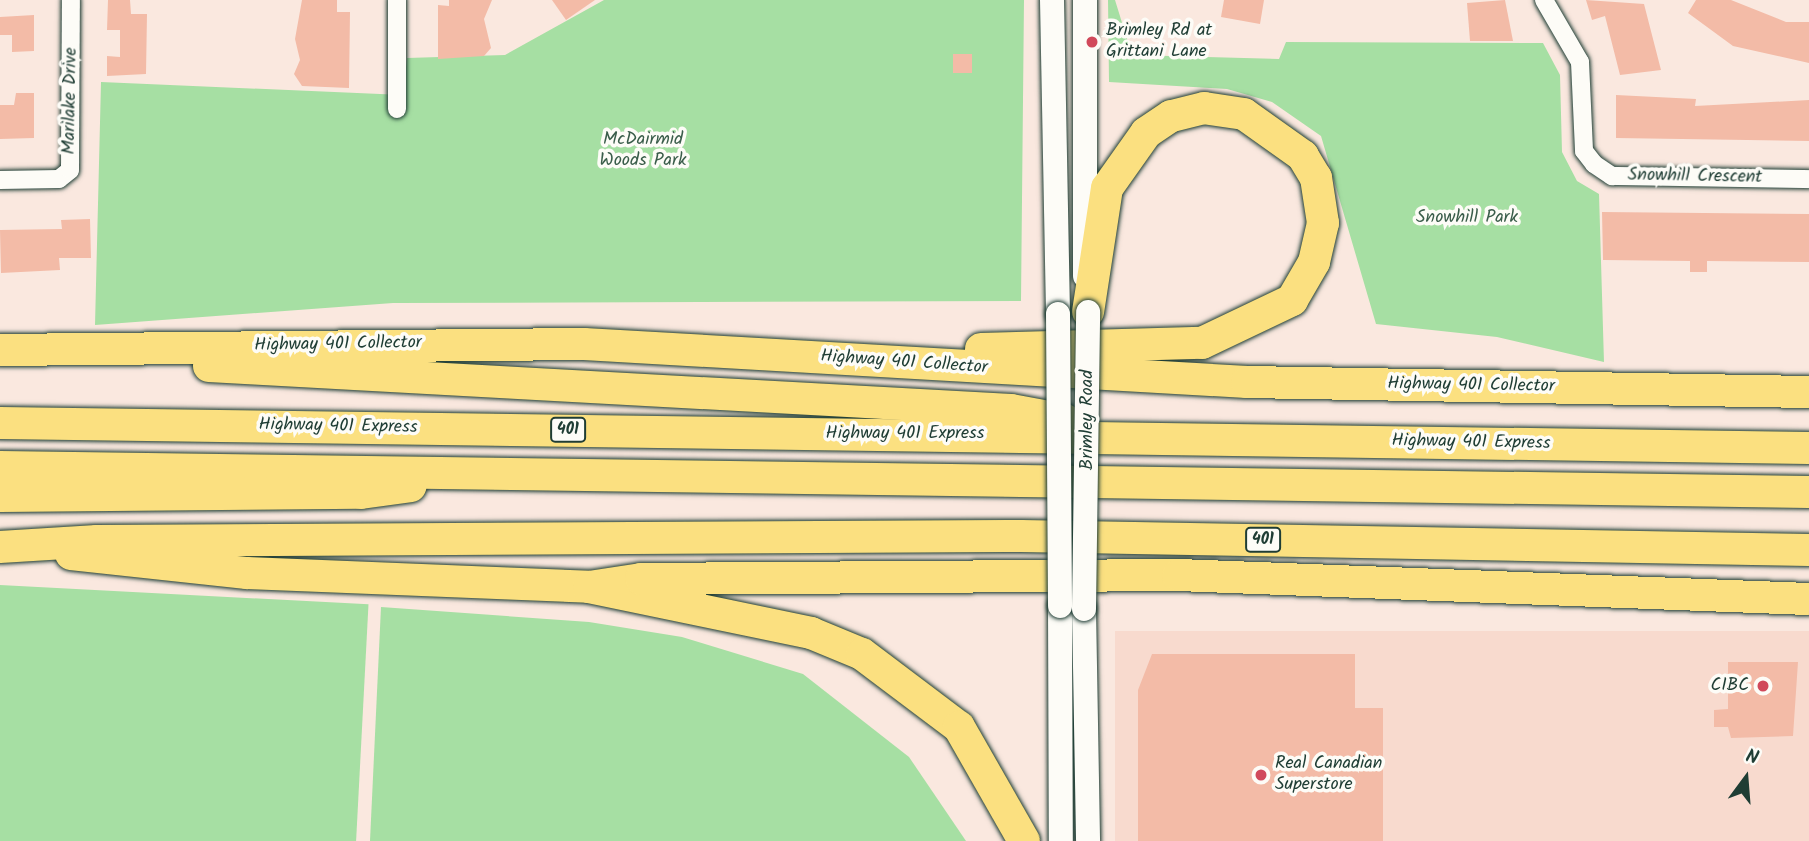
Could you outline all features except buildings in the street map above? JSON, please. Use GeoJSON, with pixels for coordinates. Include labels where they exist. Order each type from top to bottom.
{"type":"FeatureCollection","features":[{"type":"Feature","properties":{"kind":"highway"},"geometry":{"type":"LineString","coordinates":[[904,362],[984,349],[1202,344],[1247,326],[1292,300],[1314,262],[1323,223],[1316,178],[1303,156],[1244,114],[1204,108],[1171,116],[1146,133],[1107,188],[1073,313]]}},
{"type":"Feature","properties":{"kind":"highway","name":"Highway 401 Collector"},"geometry":{"type":"LineString","coordinates":[[0,350],[584,344],[1247,382],[1809,392]]}},
{"type":"Feature","properties":{"kind":"highway"},"geometry":{"type":"LineString","coordinates":[[0,358],[1011,410],[1135,434]]}},
{"type":"Feature","properties":{"kind":"highway","name":"Highway 401 Express"},"geometry":{"type":"LineString","coordinates":[[0,423],[1135,434],[1809,448]]}},
{"type":"Feature","properties":{"kind":"highway"},"geometry":{"type":"LineString","coordinates":[[0,467],[1809,492]]}},
{"type":"Feature","properties":{"kind":"highway"},"geometry":{"type":"LineString","coordinates":[[0,496],[361,493],[508,472]]}},
{"type":"Feature","properties":{"kind":"highway","name":"401"},"geometry":{"type":"LineString","coordinates":[[0,547],[49,549],[97,541],[1021,536],[1809,550]]}},
{"type":"Feature","properties":{"kind":"highway"},"geometry":{"type":"LineString","coordinates":[[49,549],[98,562],[247,573],[589,587],[755,617],[862,654],[959,727],[1024,841]]}},
{"type":"Feature","properties":{"kind":"highway"},"geometry":{"type":"LineString","coordinates":[[589,587],[641,579],[1178,575],[1809,599]]}},
{"type":"Feature","properties":{"kind":"main road","name":"Brimley Road"},"geometry":{"type":"LineString","coordinates":[[1052,0],[1073,313],[1084,609],[1088,841]]}},
{"type":"Feature","properties":{"kind":"main road","name":"Brimley Road"},"geometry":{"type":"LineString","coordinates":[[1061,841],[1059,606],[1085,0]]}},
{"type":"Feature","properties":{"kind":"street","name":"Marilake Drive"},"geometry":{"type":"LineString","coordinates":[[0,180],[60,179],[69,170],[71,0]]}},
{"type":"Feature","properties":{"kind":"street"},"geometry":{"type":"LineString","coordinates":[[397,0],[397,109]]}},
{"type":"Feature","properties":{"kind":"street","name":"Snowhill Crescent"},"geometry":{"type":"LineString","coordinates":[[1544,0],[1580,62],[1584,151],[1594,164],[1612,176],[1809,179]]}},
{"type":"Feature","properties":{"kind":"shaded area"},"geometry":{"type":"Polygon","coordinates":[[[1115,631],[1809,631],[1809,841],[1115,841],[1115,631]]]}},
{"type":"Feature","properties":{"kind":"green space","name":"McDairmid Woods Park"},"geometry":{"type":"Polygon","coordinates":[[[604,0],[1024,0],[1021,301],[393,303],[95,325],[101,82],[403,95],[407,58],[505,55],[604,0]]]}},
{"type":"Feature","properties":{"kind":"green space","name":"Snowhill Park"},"geometry":{"type":"Polygon","coordinates":[[[1108,0],[1115,0],[1132,55],[1279,59],[1286,42],[1543,43],[1560,75],[1562,152],[1577,181],[1599,194],[1604,362],[1497,337],[1376,324],[1321,136],[1272,102],[1227,89],[1109,82],[1108,0]]]}},
{"type":"Feature","properties":{"kind":"green space"},"geometry":{"type":"Polygon","coordinates":[[[0,585],[368,604],[356,841],[0,841],[0,585]]]}},
{"type":"Feature","properties":{"kind":"green space"},"geometry":{"type":"Polygon","coordinates":[[[381,607],[589,622],[682,637],[803,674],[909,757],[966,841],[370,841],[381,607]]]}},
{"type":"Feature","properties":{"kind":"place","name":"Brimley Rd at Grittani Lane"},"geometry":{"type":"Point","coordinates":[1092,42]}},
{"type":"Feature","properties":{"kind":"place","name":"CIBC"},"geometry":{"type":"Point","coordinates":[1763,686]}},
{"type":"Feature","properties":{"kind":"place","name":"Real Canadian Superstore"},"geometry":{"type":"Point","coordinates":[1261,775]}}]}
